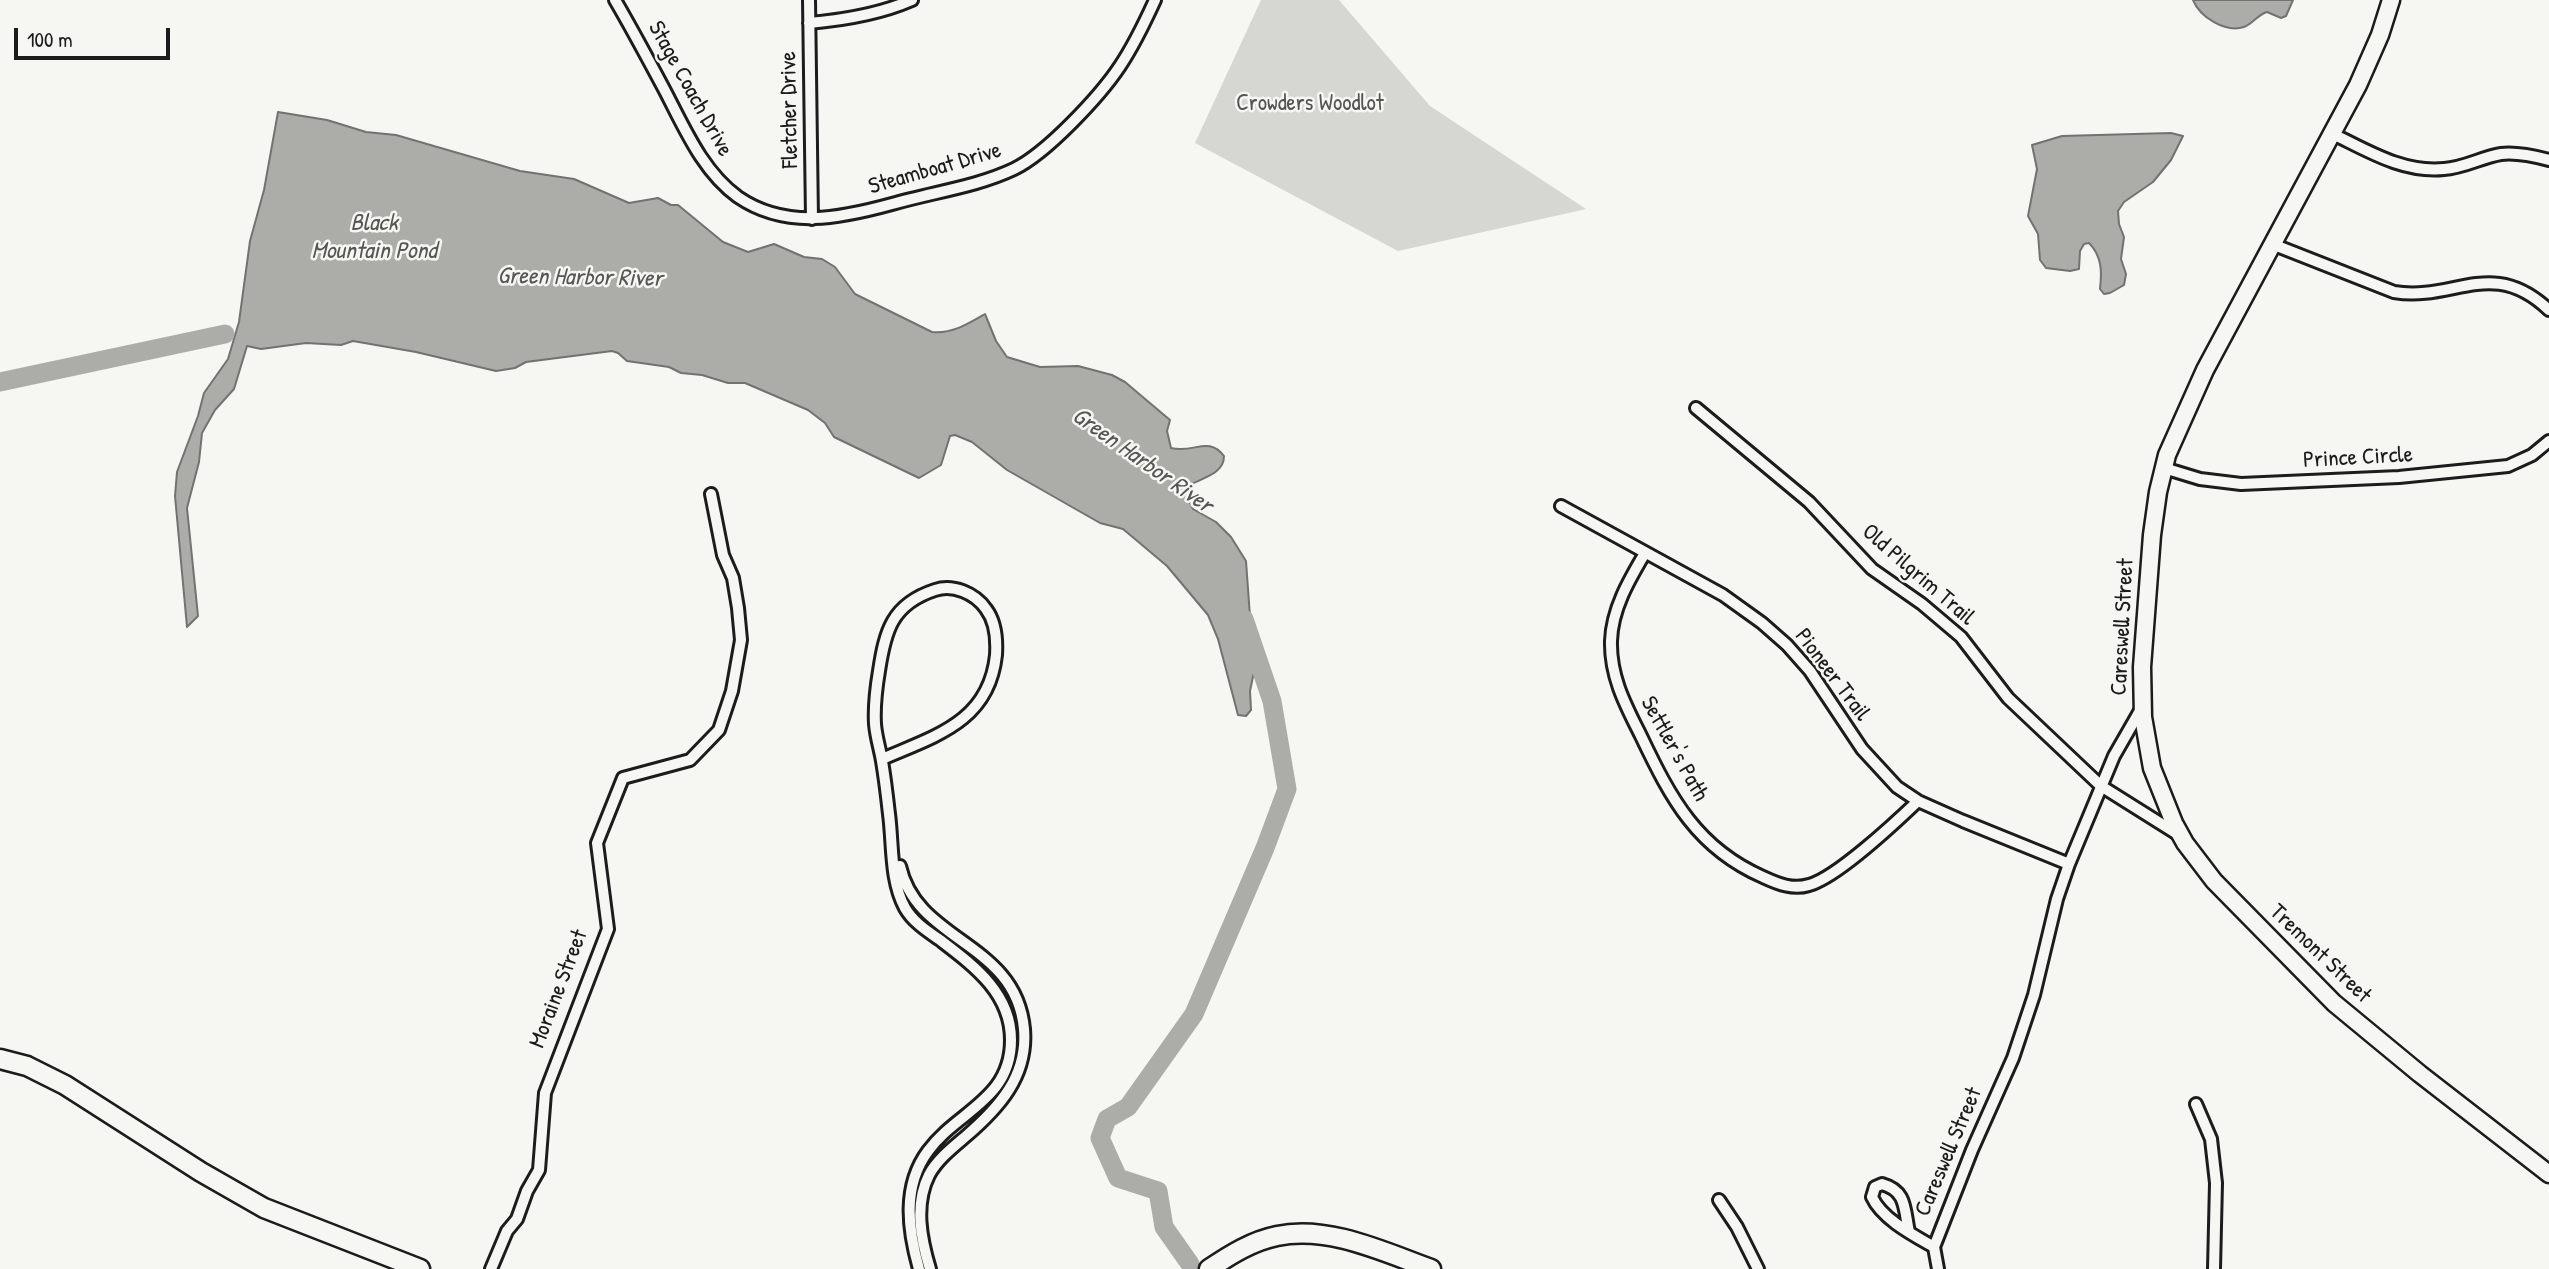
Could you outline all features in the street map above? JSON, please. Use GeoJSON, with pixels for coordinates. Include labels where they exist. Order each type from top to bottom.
{"type":"FeatureCollection","features":[{"type":"Feature","properties":{"kind":"main road","name":"Careswell Street"},"geometry":{"type":"LineString","coordinates":[[2142,707],[2150,554],[2155,510],[2164,468],[2189,403],[2371,59],[2392,0]]}},
{"type":"Feature","properties":{"kind":"main road","name":"Tremont Street"},"geometry":{"type":"LineString","coordinates":[[2142,707],[2152,768],[2181,836],[2214,881],[2334,1003],[2549,1174]]}},
{"type":"Feature","properties":{"kind":"main road"},"geometry":{"type":"LineString","coordinates":[[0,1059],[27,1066],[65,1085],[264,1208],[420,1269]]}},
{"type":"Feature","properties":{"kind":"main road"},"geometry":{"type":"LineString","coordinates":[[1209,1269],[1254,1243],[1288,1234],[1314,1234],[1361,1245],[1431,1269]]}},
{"type":"Feature","properties":{"kind":"street","name":"Stage Coach Drive"},"geometry":{"type":"LineString","coordinates":[[615,0],[687,133],[716,177],[739,198],[771,213],[813,219]]}},
{"type":"Feature","properties":{"kind":"street","name":"Fletcher Drive"},"geometry":{"type":"LineString","coordinates":[[809,0],[813,219]]}},
{"type":"Feature","properties":{"kind":"street"},"geometry":{"type":"LineString","coordinates":[[809,23],[838,21],[891,9],[912,0]]}},
{"type":"Feature","properties":{"kind":"street","name":"Steamboat Drive"},"geometry":{"type":"LineString","coordinates":[[813,219],[841,217],[972,184],[1017,168],[1070,124],[1107,83],[1130,51],[1155,0]]}},
{"type":"Feature","properties":{"kind":"street"},"geometry":{"type":"LineString","coordinates":[[2333,134],[2401,166],[2428,169],[2460,166],[2502,154],[2549,160]]}},
{"type":"Feature","properties":{"kind":"street"},"geometry":{"type":"LineString","coordinates":[[2273,244],[2395,292],[2416,293],[2494,282],[2516,288],[2549,310]]}},
{"type":"Feature","properties":{"kind":"street","name":"Old Pilgrim Trail"},"geometry":{"type":"LineString","coordinates":[[1696,408],[1810,502],[1872,569],[1922,604],[1961,638],[2008,698],[2101,786],[2181,836]]}},
{"type":"Feature","properties":{"kind":"street","name":"Prince Circle"},"geometry":{"type":"LineString","coordinates":[[2164,468],[2200,480],[2241,484],[2399,477],[2508,466],[2532,455],[2549,441]]}},
{"type":"Feature","properties":{"kind":"street","name":"Moraine Street"},"geometry":{"type":"LineString","coordinates":[[491,1269],[507,1231],[517,1219],[527,1191],[539,1170],[545,1093],[608,929],[597,843],[623,778],[690,760],[719,730],[732,691],[741,640],[738,608],[733,578],[723,555],[710,494]]}},
{"type":"Feature","properties":{"kind":"street","name":"Pioneer Trail"},"geometry":{"type":"LineString","coordinates":[[1561,506],[1723,595],[1762,623],[1787,645],[1832,702],[1862,749],[1889,779],[1918,801],[2069,864]]}},
{"type":"Feature","properties":{"kind":"street","name":"Settler's Path"},"geometry":{"type":"LineString","coordinates":[[1645,553],[1626,586],[1616,612],[1611,640],[1612,662],[1624,704],[1659,776],[1680,810],[1706,839],[1727,857],[1753,873],[1788,886],[1809,886],[1835,872],[1918,801]]}},
{"type":"Feature","properties":{"kind":"street"},"geometry":{"type":"LineString","coordinates":[[882,759],[956,725],[976,708],[985,692],[995,658],[995,625],[980,601],[968,593],[941,588],[925,593],[900,609],[885,638],[876,691],[875,725],[882,759],[897,886],[905,908],[929,932],[987,979],[1001,1000],[1011,1041],[1009,1058],[994,1090],[936,1142],[918,1168],[909,1208],[911,1235],[924,1267]]}},
{"type":"Feature","properties":{"kind":"street","name":"Careswell Street"},"geometry":{"type":"LineString","coordinates":[[1938,1269],[1934,1247],[1972,1150],[2013,1058],[2034,995],[2057,899],[2069,864],[2114,756],[2142,707]]}},
{"type":"Feature","properties":{"kind":"street"},"geometry":{"type":"LineString","coordinates":[[891,826],[902,877],[914,900],[929,917],[978,952],[1003,974],[1015,994],[1024,1040],[1021,1064],[1007,1095],[954,1146],[929,1175],[922,1194],[920,1211],[924,1267]]}},
{"type":"Feature","properties":{"kind":"street"},"geometry":{"type":"LineString","coordinates":[[929,932],[939,924]]}},
{"type":"Feature","properties":{"kind":"street"},"geometry":{"type":"LineString","coordinates":[[1007,1017],[1021,1014]]}},
{"type":"Feature","properties":{"kind":"street"},"geometry":{"type":"LineString","coordinates":[[2196,1104],[2211,1139],[2217,1183],[2214,1269]]}},
{"type":"Feature","properties":{"kind":"street"},"geometry":{"type":"LineString","coordinates":[[977,1108],[986,1118]]}},
{"type":"Feature","properties":{"kind":"street"},"geometry":{"type":"LineString","coordinates":[[918,1168],[929,1175]]}},
{"type":"Feature","properties":{"kind":"street"},"geometry":{"type":"LineString","coordinates":[[1719,1200],[1737,1227],[1758,1269]]}},
{"type":"Feature","properties":{"kind":"street"},"geometry":{"type":"LineString","coordinates":[[1909,1232],[1934,1247]]}},
{"type":"Feature","properties":{"kind":"green space","name":"Crowders Woodlot"},"geometry":{"type":"Polygon","coordinates":[[[1261,0],[1339,0],[1430,106],[1586,209],[1398,251],[1195,143],[1261,0]]]}},
{"type":"Feature","properties":{"kind":"water"},"geometry":{"type":"Polygon","coordinates":[[[2193,0],[2293,0],[2286,16],[2281,18],[2267,12],[2247,26],[2229,28],[2207,18],[2193,0]]]}},
{"type":"Feature","properties":{"kind":"water","name":"Black Mountain Pond"},"geometry":{"type":"Polygon","coordinates":[[[278,112],[327,120],[366,132],[396,135],[520,171],[574,179],[629,203],[658,198],[671,205],[678,205],[723,242],[748,252],[774,244],[804,257],[822,259],[835,267],[855,294],[932,332],[953,330],[985,314],[996,341],[1007,357],[1040,367],[1078,366],[1112,375],[1125,382],[1170,420],[1167,431],[1171,448],[1206,446],[1218,450],[1224,456],[1221,467],[1192,484],[1188,498],[1193,509],[1216,522],[1231,537],[1246,561],[1254,672],[1250,691],[1251,710],[1246,716],[1238,715],[1218,639],[1208,615],[1167,566],[1123,529],[1100,523],[1007,470],[972,442],[955,435],[950,436],[941,465],[919,478],[834,437],[825,423],[808,410],[745,383],[728,383],[702,375],[681,373],[669,367],[627,361],[612,351],[526,362],[515,368],[496,371],[416,352],[353,341],[341,345],[306,343],[261,349],[247,346],[234,389],[215,410],[202,433],[199,462],[187,508],[198,616],[187,627],[175,496],[177,472],[204,393],[228,359],[239,322],[250,241],[264,190],[278,112]]]}},
{"type":"Feature","properties":{"kind":"water"},"geometry":{"type":"Polygon","coordinates":[[[2171,133],[2183,136],[2171,160],[2153,182],[2124,202],[2118,211],[2124,237],[2121,259],[2126,274],[2124,285],[2104,294],[2100,289],[2099,259],[2089,243],[2084,244],[2080,251],[2079,269],[2070,271],[2046,268],[2040,260],[2038,234],[2028,216],[2037,169],[2032,145],[2062,136],[2171,133]]]}},
{"type":"Feature","properties":{"kind":"waterway","name":"Green Harbor River"},"geometry":{"type":"LineString","coordinates":[[0,382],[225,334]]}},
{"type":"Feature","properties":{"kind":"waterway","name":"Green Harbor River"},"geometry":{"type":"LineString","coordinates":[[1190,1264],[1164,1227],[1158,1191],[1118,1178],[1100,1138],[1107,1119],[1128,1107],[1194,1014],[1265,848],[1287,789],[1272,701],[1244,619]]}}]}
